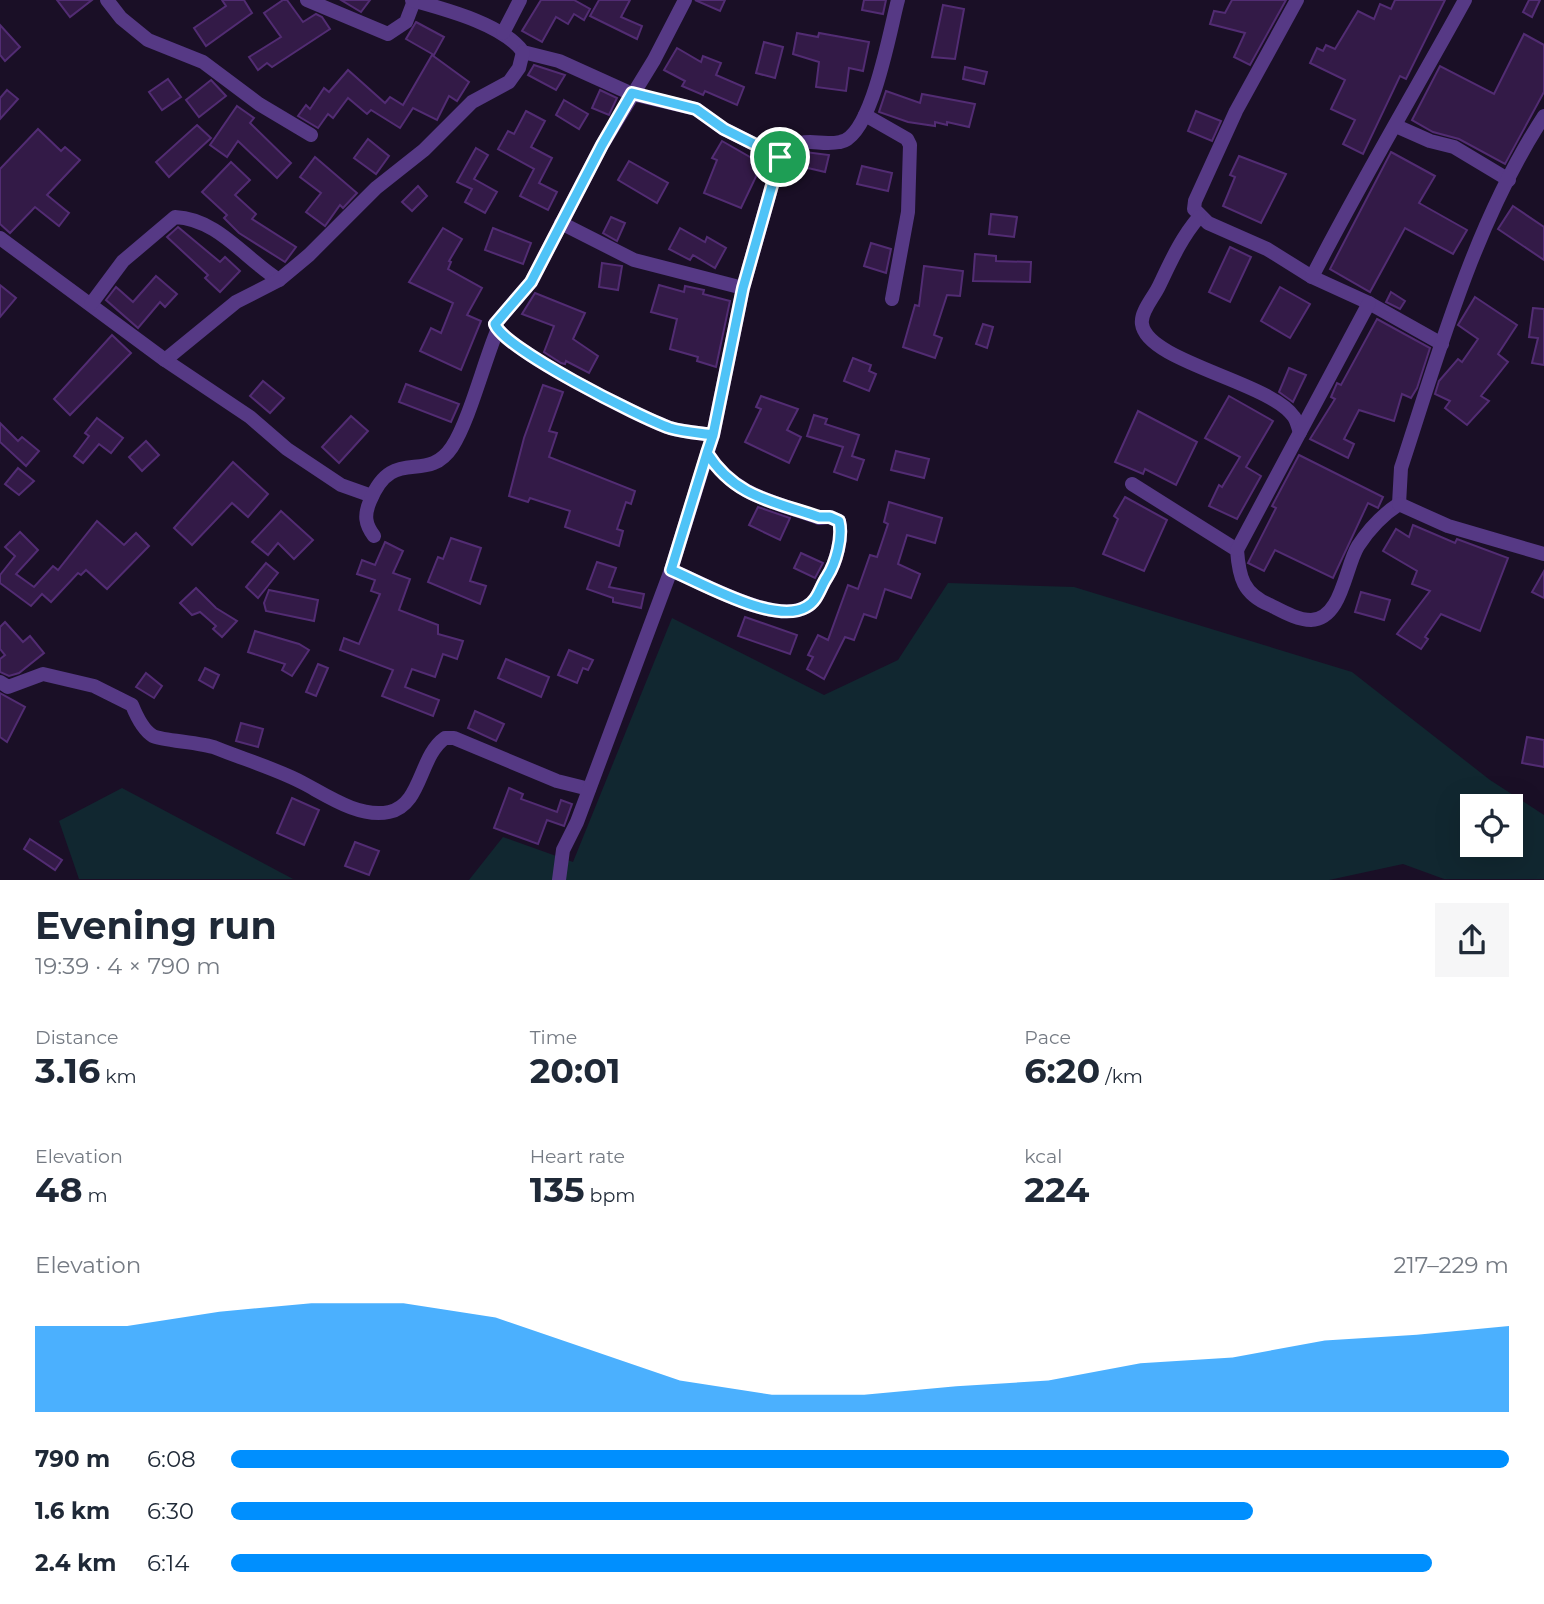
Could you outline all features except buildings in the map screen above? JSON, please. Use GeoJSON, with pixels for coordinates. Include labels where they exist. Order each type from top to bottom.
{"type":"FeatureCollection","features":[{"type":"Feature","properties":{"kind":"street"},"geometry":{"type":"LineString","coordinates":[[107,0],[121,18],[148,40],[203,62],[259,103],[311,135]]}},
{"type":"Feature","properties":{"kind":"street"},"geometry":{"type":"LineString","coordinates":[[307,0],[388,34],[407,22],[413,0],[440,7],[503,33],[515,41],[523,52],[559,61],[632,93],[696,109],[724,129],[780,157]]}},
{"type":"Feature","properties":{"kind":"street"},"geometry":{"type":"LineString","coordinates":[[503,33],[520,0]]}},
{"type":"Feature","properties":{"kind":"street"},"geometry":{"type":"LineString","coordinates":[[374,536],[367,527],[366,517],[372,496],[386,474],[403,466],[430,466],[443,460],[454,443],[497,331],[495,324],[531,282],[685,0]]}},
{"type":"Feature","properties":{"kind":"street"},"geometry":{"type":"LineString","coordinates":[[559,880],[563,850],[589,789],[671,570],[713,435],[743,288],[780,157],[801,143],[818,140],[838,143],[850,140],[865,115],[898,0]]}},
{"type":"Feature","properties":{"kind":"street"},"geometry":{"type":"LineString","coordinates":[[1297,0],[1220,144],[1194,209],[1199,217],[1267,249],[1312,276],[1369,303],[1442,344]]}},
{"type":"Feature","properties":{"kind":"street"},"geometry":{"type":"LineString","coordinates":[[1312,276],[1348,206],[1465,0]]}},
{"type":"Feature","properties":{"kind":"street"},"geometry":{"type":"LineString","coordinates":[[165,360],[236,302],[279,280],[376,188],[424,150],[472,102],[509,82],[519,68],[523,52]]}},
{"type":"Feature","properties":{"kind":"street"},"geometry":{"type":"LineString","coordinates":[[865,115],[907,139],[911,145],[908,212],[892,299]]}},
{"type":"Feature","properties":{"kind":"street"},"geometry":{"type":"LineString","coordinates":[[1399,504],[1401,468],[1474,253],[1521,152],[1544,116]]}},
{"type":"Feature","properties":{"kind":"street"},"geometry":{"type":"LineString","coordinates":[[1396,125],[1430,141],[1454,147],[1509,180]]}},
{"type":"Feature","properties":{"kind":"street"},"geometry":{"type":"LineString","coordinates":[[91,304],[123,261],[175,217],[194,218],[218,231],[279,280]]}},
{"type":"Feature","properties":{"kind":"street"},"geometry":{"type":"LineString","coordinates":[[1199,217],[1185,234],[1148,305],[1141,321],[1143,329],[1149,338],[1185,360],[1278,403],[1294,416],[1300,432]]}},
{"type":"Feature","properties":{"kind":"street"},"geometry":{"type":"LineString","coordinates":[[561,223],[634,260],[743,288]]}},
{"type":"Feature","properties":{"kind":"street"},"geometry":{"type":"LineString","coordinates":[[0,238],[165,360],[250,417],[287,449],[341,485],[372,496]]}},
{"type":"Feature","properties":{"kind":"street"},"geometry":{"type":"LineString","coordinates":[[1369,303],[1237,550],[1239,578],[1249,593],[1301,619],[1313,620],[1332,608],[1356,548],[1381,515],[1399,504]]}},
{"type":"Feature","properties":{"kind":"street"},"geometry":{"type":"LineString","coordinates":[[497,331],[550,368],[601,395],[670,428],[713,435]]}},
{"type":"Feature","properties":{"kind":"street"},"geometry":{"type":"LineString","coordinates":[[671,570],[778,613],[805,608],[814,602],[834,568],[841,530],[839,521],[830,517],[819,517],[741,490],[729,482],[707,453]]}},
{"type":"Feature","properties":{"kind":"street"},"geometry":{"type":"LineString","coordinates":[[1132,484],[1237,550]]}},
{"type":"Feature","properties":{"kind":"street"},"geometry":{"type":"LineString","coordinates":[[1399,504],[1448,526],[1544,552]]}},
{"type":"Feature","properties":{"kind":"street"},"geometry":{"type":"LineString","coordinates":[[0,682],[8,687],[43,674],[94,685],[132,705],[136,717],[153,736],[212,747],[304,783],[337,802],[370,812],[387,813],[405,804],[427,758],[445,738],[454,738],[557,781],[589,789]]}},
{"type":"Feature","properties":{"kind":"shaded area"},"geometry":{"type":"Polygon","coordinates":[[[948,583],[1074,587],[1352,672],[1512,794],[1460,794],[1460,857],[1523,857],[1523,801],[1544,815],[1544,879],[1444,879],[1403,864],[1329,880],[469,880],[503,837],[573,862],[672,618],[824,695],[898,660],[948,583]]]}},
{"type":"Feature","properties":{"kind":"shaded area"},"geometry":{"type":"Polygon","coordinates":[[[122,788],[293,879],[79,879],[59,821],[122,788]]]}},
{"type":"Feature","properties":{"kind":"route"},"geometry":{"type":"LineString","coordinates":[[780,157],[724,129],[696,109],[632,93],[531,282],[495,324],[502,337],[550,368],[601,395],[670,428],[713,435],[707,453],[671,570],[778,613],[791,613],[814,602],[834,568],[841,530],[839,521],[830,517],[819,517],[741,490],[729,482],[707,453],[713,435],[720,390],[743,288],[780,157]]}}]}
